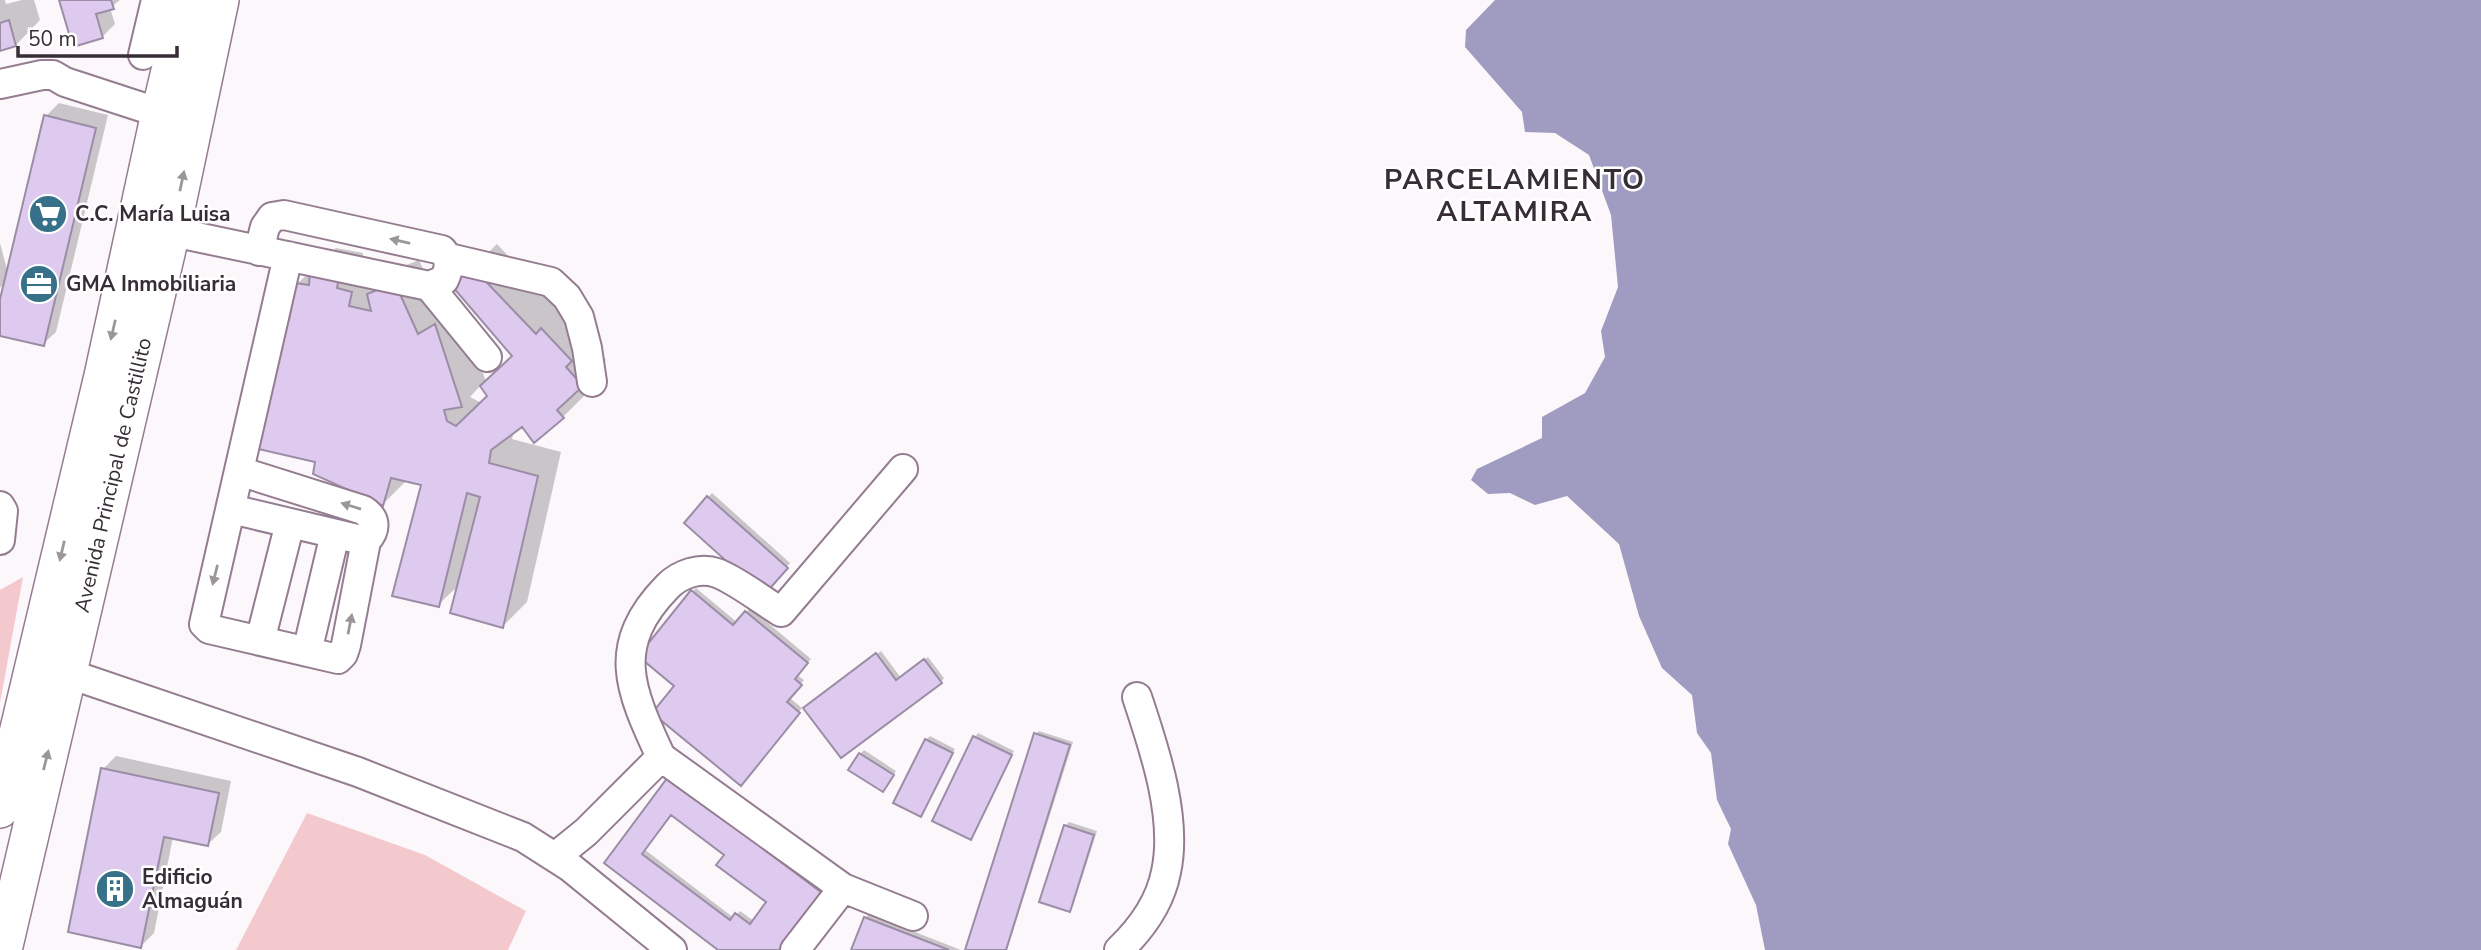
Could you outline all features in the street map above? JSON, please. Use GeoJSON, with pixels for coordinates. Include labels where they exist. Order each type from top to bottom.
{"type":"FeatureCollection","features":[{"type":"Feature","properties":{"kind":"main road","name":"Avenida Principal de Castillito"},"geometry":{"type":"LineString","coordinates":[[154,228],[160,113],[187,0]]}},
{"type":"Feature","properties":{"kind":"main road","name":"Avenida Principal de Castillito"},"geometry":{"type":"LineString","coordinates":[[3,950],[11,859],[10,818],[52,668],[154,228],[220,0]]}},
{"type":"Feature","properties":{"kind":"street"},"geometry":{"type":"LineString","coordinates":[[143,55],[156,0]]}},
{"type":"Feature","properties":{"kind":"street"},"geometry":{"type":"LineString","coordinates":[[0,84],[53,75],[59,80],[160,113]]}},
{"type":"Feature","properties":{"kind":"street"},"geometry":{"type":"LineString","coordinates":[[0,102],[47,90],[59,80]]}},
{"type":"Feature","properties":{"kind":"street"},"geometry":{"type":"LineString","coordinates":[[259,251],[265,228],[272,217],[284,215],[442,250],[449,258],[551,282],[567,297],[579,317],[592,382]]}},
{"type":"Feature","properties":{"kind":"street"},"geometry":{"type":"LineString","coordinates":[[154,228],[429,286],[444,279],[449,268],[449,258]]}},
{"type":"Feature","properties":{"kind":"street"},"geometry":{"type":"LineString","coordinates":[[239,471],[363,510],[371,515],[375,523],[372,534],[366,541],[343,654],[338,659],[209,629],[204,624],[231,509],[239,471],[288,257]]}},
{"type":"Feature","properties":{"kind":"street"},"geometry":{"type":"LineString","coordinates":[[429,286],[487,357]]}},
{"type":"Feature","properties":{"kind":"street"},"geometry":{"type":"LineString","coordinates":[[903,469],[781,612],[716,573],[696,571],[673,581],[661,593],[634,634],[630,655],[640,710],[661,757],[843,888],[913,916]]}},
{"type":"Feature","properties":{"kind":"street"},"geometry":{"type":"LineString","coordinates":[[0,506],[3,511],[1,538]]}},
{"type":"Feature","properties":{"kind":"street"},"geometry":{"type":"LineString","coordinates":[[231,509],[366,541]]}},
{"type":"Feature","properties":{"kind":"street"},"geometry":{"type":"LineString","coordinates":[[260,641],[290,523]]}},
{"type":"Feature","properties":{"kind":"street"},"geometry":{"type":"LineString","coordinates":[[307,652],[335,534]]}},
{"type":"Feature","properties":{"kind":"street"},"geometry":{"type":"LineString","coordinates":[[52,668],[358,772],[523,837],[570,867],[672,950]]}},
{"type":"Feature","properties":{"kind":"street"},"geometry":{"type":"LineString","coordinates":[[1119,950],[1144,922],[1157,899],[1166,872],[1168,850],[1166,804],[1137,697]]}},
{"type":"Feature","properties":{"kind":"street"},"geometry":{"type":"LineString","coordinates":[[555,857],[586,832],[661,757]]}},
{"type":"Feature","properties":{"kind":"street"},"geometry":{"type":"LineString","coordinates":[[795,950],[843,888]]}},
{"type":"Feature","properties":{"kind":"shaded area"},"geometry":{"type":"Polygon","coordinates":[[[1495,0],[2481,0],[2481,950],[1765,950],[1756,905],[1728,844],[1731,829],[1717,800],[1711,753],[1697,733],[1692,695],[1662,668],[1639,616],[1619,544],[1567,496],[1535,505],[1510,493],[1488,494],[1471,480],[1477,469],[1542,438],[1542,417],[1585,393],[1605,357],[1601,331],[1618,287],[1611,215],[1589,155],[1555,133],[1525,132],[1522,112],[1465,47],[1466,30],[1495,0]]]}},
{"type":"Feature","properties":{"kind":"shaded area"},"geometry":{"type":"Polygon","coordinates":[[[23,577],[0,703],[0,590],[23,577]]]}},
{"type":"Feature","properties":{"kind":"shaded area"},"geometry":{"type":"Polygon","coordinates":[[[307,813],[425,855],[526,911],[508,950],[236,950],[307,813]]]}},
{"type":"Feature","properties":{"kind":"building"},"geometry":{"type":"Polygon","coordinates":[[[59,0],[111,0],[114,9],[96,14],[103,38],[73,47],[59,0]]]}},
{"type":"Feature","properties":{"kind":"building"},"geometry":{"type":"Polygon","coordinates":[[[9,20],[16,46],[0,51],[0,23],[9,20]]]}},
{"type":"Feature","properties":{"kind":"building","name":"C.C. María Luisa"},"geometry":{"type":"Polygon","coordinates":[[[44,115],[96,128],[44,346],[0,336],[0,299],[44,115]]]}},
{"type":"Feature","properties":{"kind":"building"},"geometry":{"type":"Polygon","coordinates":[[[472,267],[536,334],[541,328],[572,361],[566,367],[583,386],[557,410],[564,418],[534,443],[522,427],[491,450],[489,463],[538,476],[503,628],[450,613],[480,497],[467,493],[439,607],[392,596],[421,485],[391,478],[383,506],[313,474],[315,462],[254,448],[281,319],[289,320],[295,283],[309,285],[310,272],[339,277],[337,288],[352,292],[349,306],[371,311],[367,294],[395,283],[418,334],[435,324],[462,407],[444,410],[447,421],[456,426],[487,396],[480,386],[512,356],[452,286],[472,267]]]}},
{"type":"Feature","properties":{"kind":"building"},"geometry":{"type":"Polygon","coordinates":[[[707,496],[788,568],[764,595],[684,523],[707,496]]]}},
{"type":"Feature","properties":{"kind":"building"},"geometry":{"type":"Polygon","coordinates":[[[691,590],[733,625],[745,611],[808,663],[795,679],[802,685],[787,702],[800,713],[741,786],[652,713],[674,686],[638,656],[691,590]]]}},
{"type":"Feature","properties":{"kind":"building"},"geometry":{"type":"Polygon","coordinates":[[[876,653],[896,680],[924,659],[942,683],[841,758],[803,708],[876,653]]]}},
{"type":"Feature","properties":{"kind":"building"},"geometry":{"type":"Polygon","coordinates":[[[1034,733],[1070,745],[1006,950],[965,950],[1034,733]]]}},
{"type":"Feature","properties":{"kind":"building"},"geometry":{"type":"Polygon","coordinates":[[[973,736],[1012,755],[971,840],[932,821],[973,736]]]}},
{"type":"Feature","properties":{"kind":"building"},"geometry":{"type":"Polygon","coordinates":[[[925,739],[953,753],[921,817],[893,803],[925,739]]]}},
{"type":"Feature","properties":{"kind":"building"},"geometry":{"type":"Polygon","coordinates":[[[859,753],[894,775],[883,792],[848,770],[859,753]]]}},
{"type":"Feature","properties":{"kind":"building","name":"Edificio Almaguán"},"geometry":{"type":"Polygon","coordinates":[[[101,768],[219,793],[208,846],[164,837],[141,948],[68,932],[101,768]]]}},
{"type":"Feature","properties":{"kind":"building"},"geometry":{"type":"Polygon","coordinates":[[[668,777],[826,896],[786,950],[718,950],[604,863],[668,777]],[[671,815],[642,854],[730,920],[735,913],[750,924],[766,902],[716,865],[724,855],[671,815]]]}},
{"type":"Feature","properties":{"kind":"building"},"geometry":{"type":"Polygon","coordinates":[[[1064,825],[1094,835],[1070,912],[1039,902],[1064,825]]]}},
{"type":"Feature","properties":{"kind":"building"},"geometry":{"type":"Polygon","coordinates":[[[864,917],[949,950],[851,950],[864,917]]]}},
{"type":"Feature","properties":{"kind":"place","name":"C.C. María Luisa"},"geometry":{"type":"Point","coordinates":[48,214]}},
{"type":"Feature","properties":{"kind":"place","name":"GMA Inmobiliaria"},"geometry":{"type":"Point","coordinates":[39,284]}},
{"type":"Feature","properties":{"kind":"place","name":"Edificio Almaguán"},"geometry":{"type":"Point","coordinates":[115,889]}},
{"type":"Feature","properties":{"kind":"district","name":"PARCELAMIENTO ALTAMIRA"},"geometry":{"type":"Point","coordinates":[1515,195]}}]}
